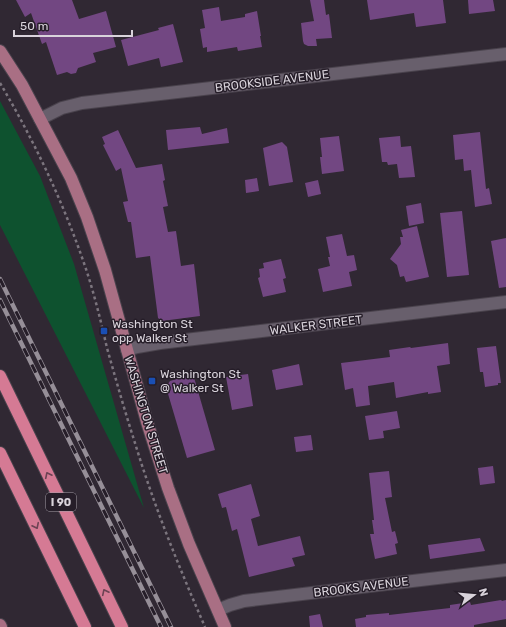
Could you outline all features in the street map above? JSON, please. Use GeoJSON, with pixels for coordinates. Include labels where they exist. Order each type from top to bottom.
{"type":"FeatureCollection","features":[{"type":"Feature","properties":{"kind":"highway","name":"I 90"},"geometry":{"type":"LineString","coordinates":[[0,376],[122,627]]}},
{"type":"Feature","properties":{"kind":"highway","name":"I 90"},"geometry":{"type":"LineString","coordinates":[[0,453],[85,627]]}},
{"type":"Feature","properties":{"kind":"main road","name":"WASHINGTON STREET"},"geometry":{"type":"LineString","coordinates":[[0,51],[22,85],[71,178],[88,217],[105,270],[147,422],[168,488],[189,544],[225,627]]}},
{"type":"Feature","properties":{"kind":"street","name":"BROOKSIDE AVENUE"},"geometry":{"type":"LineString","coordinates":[[40,119],[62,108],[82,103],[506,54]]}},
{"type":"Feature","properties":{"kind":"street","name":"WALKER STREET"},"geometry":{"type":"LineString","coordinates":[[127,350],[160,343],[506,302]]}},
{"type":"Feature","properties":{"kind":"street","name":"BROOKS AVENUE"},"geometry":{"type":"LineString","coordinates":[[218,610],[244,601],[506,570]]}},
{"type":"Feature","properties":{"kind":"path","name":"WASHINGTON STREET"},"geometry":{"type":"LineString","coordinates":[[0,83],[18,114],[43,164],[75,238],[87,273],[111,362],[152,496],[205,627]]}},
{"type":"Feature","properties":{"kind":"green space"},"geometry":{"type":"Polygon","coordinates":[[[0,101],[40,176],[74,264],[144,508],[0,225],[0,101]]]}},
{"type":"Feature","properties":{"kind":"building"},"geometry":{"type":"Polygon","coordinates":[[[16,0],[72,0],[79,19],[106,11],[116,47],[93,53],[96,62],[78,68],[76,73],[71,74],[67,72],[57,75],[46,42],[42,44],[31,13],[25,17],[16,0]]]}},
{"type":"Feature","properties":{"kind":"building"},"geometry":{"type":"Polygon","coordinates":[[[310,0],[324,0],[326,15],[329,14],[332,38],[316,39],[317,46],[308,46],[304,44],[303,41],[301,23],[314,21],[310,0]]]}},
{"type":"Feature","properties":{"kind":"building"},"geometry":{"type":"Polygon","coordinates":[[[367,0],[443,0],[446,23],[416,27],[414,13],[370,20],[367,0]]]}},
{"type":"Feature","properties":{"kind":"building"},"geometry":{"type":"Polygon","coordinates":[[[468,0],[493,0],[495,11],[469,14],[468,0]]]}},
{"type":"Feature","properties":{"kind":"building"},"geometry":{"type":"Polygon","coordinates":[[[219,7],[221,21],[245,17],[245,14],[257,11],[262,47],[238,51],[237,47],[207,52],[207,47],[203,48],[200,29],[205,28],[202,10],[219,7]]]}},
{"type":"Feature","properties":{"kind":"building"},"geometry":{"type":"Polygon","coordinates":[[[173,24],[183,62],[161,67],[159,58],[128,66],[121,40],[159,30],[158,28],[173,24]]]}},
{"type":"Feature","properties":{"kind":"building"},"geometry":{"type":"Polygon","coordinates":[[[200,127],[202,134],[227,128],[229,143],[168,150],[166,130],[200,127]]]}},
{"type":"Feature","properties":{"kind":"building"},"geometry":{"type":"Polygon","coordinates":[[[118,130],[136,168],[162,164],[165,180],[163,181],[168,206],[163,207],[168,232],[176,231],[181,266],[194,264],[200,316],[162,321],[158,318],[150,256],[136,258],[131,222],[128,222],[123,202],[128,201],[121,168],[116,171],[103,145],[105,144],[102,137],[118,130]]]}},
{"type":"Feature","properties":{"kind":"building"},"geometry":{"type":"Polygon","coordinates":[[[480,132],[486,189],[489,188],[492,204],[475,207],[471,170],[464,171],[463,159],[455,160],[453,135],[480,132]]]}},
{"type":"Feature","properties":{"kind":"building"},"geometry":{"type":"Polygon","coordinates":[[[339,136],[344,171],[322,174],[320,138],[339,136]]]}},
{"type":"Feature","properties":{"kind":"building"},"geometry":{"type":"Polygon","coordinates":[[[400,136],[401,147],[411,146],[415,177],[399,178],[397,164],[388,165],[387,162],[382,162],[379,138],[400,136]]]}},
{"type":"Feature","properties":{"kind":"building"},"geometry":{"type":"Polygon","coordinates":[[[282,142],[287,147],[293,182],[269,186],[263,148],[282,142]]]}},
{"type":"Feature","properties":{"kind":"building"},"geometry":{"type":"Polygon","coordinates":[[[257,178],[259,191],[246,193],[245,180],[257,178]]]}},
{"type":"Feature","properties":{"kind":"building"},"geometry":{"type":"Polygon","coordinates":[[[318,180],[321,194],[308,197],[305,183],[318,180]]]}},
{"type":"Feature","properties":{"kind":"building"},"geometry":{"type":"Polygon","coordinates":[[[421,203],[424,223],[409,226],[406,206],[421,203]]]}},
{"type":"Feature","properties":{"kind":"building"},"geometry":{"type":"Polygon","coordinates":[[[462,211],[469,275],[447,277],[440,213],[462,211]]]}},
{"type":"Feature","properties":{"kind":"building"},"geometry":{"type":"Polygon","coordinates":[[[417,226],[429,277],[406,282],[404,276],[400,277],[397,265],[390,259],[401,244],[400,237],[403,237],[401,230],[417,226]]]}},
{"type":"Feature","properties":{"kind":"building"},"geometry":{"type":"Polygon","coordinates":[[[342,234],[347,256],[354,255],[357,270],[349,272],[352,286],[323,292],[318,269],[330,266],[328,257],[330,257],[326,237],[342,234]]]}},
{"type":"Feature","properties":{"kind":"building"},"geometry":{"type":"Polygon","coordinates":[[[506,238],[506,287],[499,288],[491,241],[506,238]]]}},
{"type":"Feature","properties":{"kind":"building"},"geometry":{"type":"Polygon","coordinates":[[[281,259],[286,278],[283,279],[286,292],[263,297],[258,278],[260,277],[259,269],[264,268],[263,263],[281,259]]]}},
{"type":"Feature","properties":{"kind":"building"},"geometry":{"type":"Polygon","coordinates":[[[448,343],[450,364],[437,366],[441,392],[428,394],[428,392],[396,398],[394,382],[368,386],[370,405],[356,407],[353,388],[345,390],[341,363],[390,357],[389,350],[448,343]]]}},
{"type":"Feature","properties":{"kind":"building"},"geometry":{"type":"Polygon","coordinates":[[[496,346],[501,383],[498,383],[498,385],[485,387],[483,372],[480,372],[477,348],[496,346]]]}},
{"type":"Feature","properties":{"kind":"building"},"geometry":{"type":"Polygon","coordinates":[[[299,364],[303,385],[276,390],[272,370],[299,364]]]}},
{"type":"Feature","properties":{"kind":"building"},"geometry":{"type":"Polygon","coordinates":[[[193,374],[215,450],[187,458],[166,387],[170,381],[193,374]]]}},
{"type":"Feature","properties":{"kind":"building"},"geometry":{"type":"Polygon","coordinates":[[[248,374],[253,406],[232,410],[226,377],[248,374]]]}},
{"type":"Feature","properties":{"kind":"building"},"geometry":{"type":"Polygon","coordinates":[[[397,411],[400,428],[383,431],[384,438],[369,440],[365,416],[397,411]]]}},
{"type":"Feature","properties":{"kind":"building"},"geometry":{"type":"Polygon","coordinates":[[[311,435],[313,450],[296,452],[294,437],[311,435]]]}},
{"type":"Feature","properties":{"kind":"building"},"geometry":{"type":"Polygon","coordinates":[[[493,466],[495,483],[480,485],[478,468],[493,466]]]}},
{"type":"Feature","properties":{"kind":"building"},"geometry":{"type":"Polygon","coordinates":[[[389,471],[392,497],[385,498],[392,532],[395,531],[398,543],[395,544],[397,554],[375,559],[370,534],[374,534],[372,520],[374,520],[369,473],[389,471]]]}},
{"type":"Feature","properties":{"kind":"building"},"geometry":{"type":"Polygon","coordinates":[[[251,484],[260,516],[251,519],[258,546],[300,536],[305,555],[292,558],[295,566],[249,577],[237,529],[232,531],[226,507],[222,508],[218,494],[251,484]]]}},
{"type":"Feature","properties":{"kind":"building"},"geometry":{"type":"Polygon","coordinates":[[[480,538],[485,551],[430,559],[428,545],[480,538]]]}},
{"type":"Feature","properties":{"kind":"building"},"geometry":{"type":"Polygon","coordinates":[[[506,600],[506,619],[474,625],[474,627],[356,627],[355,619],[366,617],[366,615],[389,613],[389,615],[450,608],[450,605],[470,602],[471,605],[506,600]]]}},
{"type":"Feature","properties":{"kind":"building"},"geometry":{"type":"Polygon","coordinates":[[[320,614],[323,627],[310,627],[309,616],[320,614]]]}},
{"type":"Feature","properties":{"kind":"railway"},"geometry":{"type":"LineString","coordinates":[[0,279],[171,627]]}},
{"type":"Feature","properties":{"kind":"railway"},"geometry":{"type":"LineString","coordinates":[[0,300],[161,627]]}},
{"type":"Feature","properties":{"kind":"place","name":"Washington St opp Walker St"},"geometry":{"type":"Point","coordinates":[104,331]}},
{"type":"Feature","properties":{"kind":"place","name":"Washington St @ Walker St"},"geometry":{"type":"Point","coordinates":[152,381]}}]}
